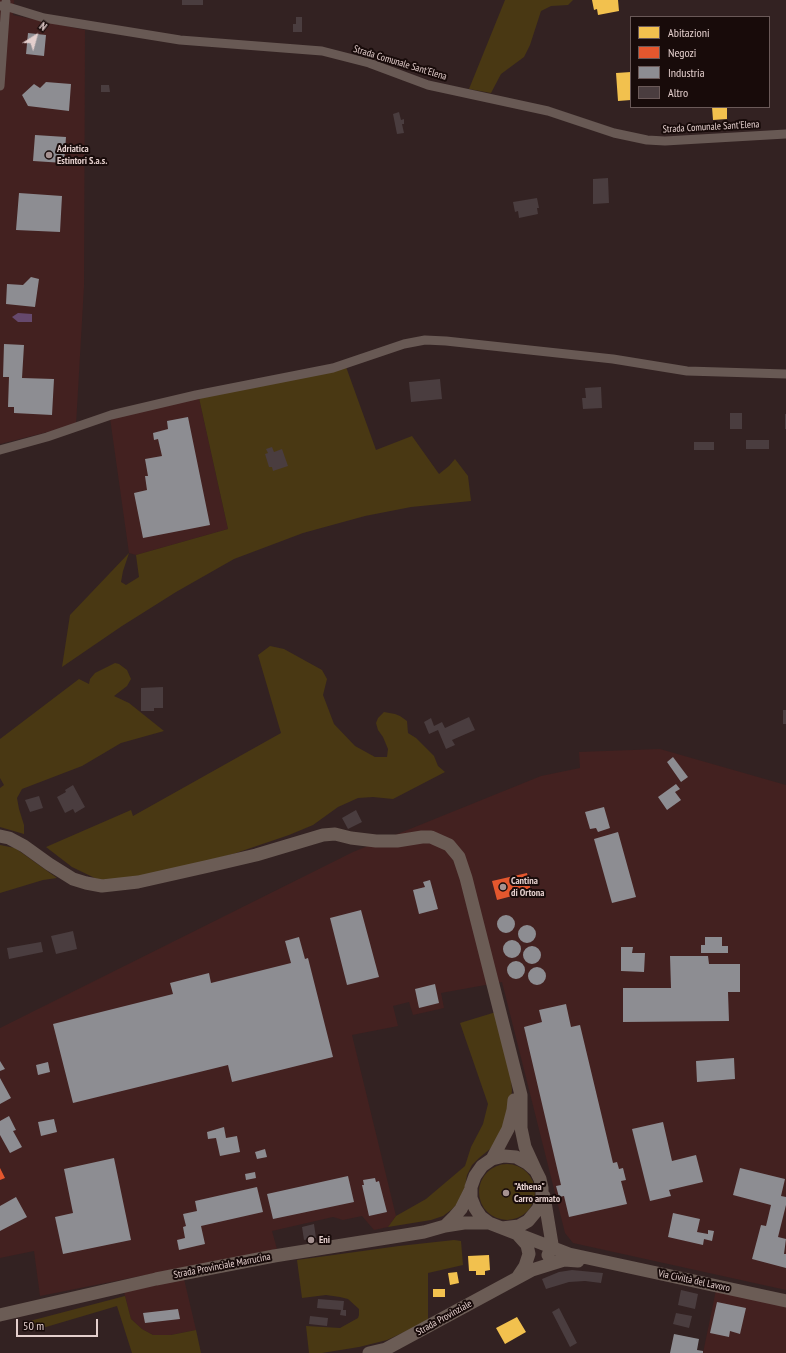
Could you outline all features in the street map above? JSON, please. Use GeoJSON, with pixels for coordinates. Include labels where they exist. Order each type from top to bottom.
{"type":"FeatureCollection","features":[{"type":"Feature","properties":{"kind":"main road"},"geometry":{"type":"LineString","coordinates":[[0,836],[9,838],[24,846],[66,875],[79,881],[95,885],[111,886],[138,882],[256,855],[311,838],[335,834],[351,838],[376,841],[397,841],[431,837],[441,840],[449,845],[455,850],[462,864],[521,1095],[521,1128],[525,1147],[540,1179],[550,1228],[551,1248],[547,1256],[532,1270]]}},
{"type":"Feature","properties":{"kind":"main road"},"geometry":{"type":"LineString","coordinates":[[492,1159],[505,1136],[512,1116],[515,1072]]}},
{"type":"Feature","properties":{"kind":"main road"},"geometry":{"type":"LineString","coordinates":[[536,1171],[527,1163],[516,1157],[504,1156],[492,1159],[482,1166],[474,1176],[471,1187],[471,1198],[481,1217],[489,1223],[551,1248],[601,1262]]}},
{"type":"Feature","properties":{"kind":"main road","name":"Strada Provinciale Marrucina"},"geometry":{"type":"LineString","coordinates":[[445,1226],[461,1209],[471,1187]]}},
{"type":"Feature","properties":{"kind":"main road"},"geometry":{"type":"LineString","coordinates":[[502,1228],[519,1226],[532,1217],[541,1204],[542,1188]]}},
{"type":"Feature","properties":{"kind":"main road","name":"Strada Provinciale Marrucina"},"geometry":{"type":"LineString","coordinates":[[0,1315],[156,1279],[271,1257],[424,1232],[445,1226],[464,1223],[489,1223]]}},
{"type":"Feature","properties":{"kind":"main road"},"geometry":{"type":"LineString","coordinates":[[550,1228],[559,1242],[566,1247],[601,1262]]}},
{"type":"Feature","properties":{"kind":"main road"},"geometry":{"type":"LineString","coordinates":[[516,1233],[527,1245],[529,1254],[525,1266],[516,1278]]}},
{"type":"Feature","properties":{"kind":"main road"},"geometry":{"type":"LineString","coordinates":[[532,1270],[564,1260],[601,1262]]}},
{"type":"Feature","properties":{"kind":"main road","name":"Via Civiltà del Lavoro"},"geometry":{"type":"LineString","coordinates":[[601,1262],[786,1301]]}},
{"type":"Feature","properties":{"kind":"main road","name":"Strada Provinziale"},"geometry":{"type":"LineString","coordinates":[[369,1353],[386,1349],[532,1270]]}},
{"type":"Feature","properties":{"kind":"street"},"geometry":{"type":"LineString","coordinates":[[0,86],[4,4]]}},
{"type":"Feature","properties":{"kind":"street","name":"Strada Comunale Sant'Elena"},"geometry":{"type":"LineString","coordinates":[[4,4],[44,18],[180,40],[322,51],[369,63],[428,85],[548,111],[614,133],[647,140],[665,141],[786,134]]}},
{"type":"Feature","properties":{"kind":"street"},"geometry":{"type":"LineString","coordinates":[[0,450],[46,437],[111,415],[196,395],[333,368],[404,344],[425,340],[613,359],[687,371],[786,374]]}},
{"type":"Feature","properties":{"kind":"shaded area"},"geometry":{"type":"Polygon","coordinates":[[[0,0],[14,0],[13,15],[85,30],[84,286],[76,425],[0,444],[0,0]]]}},
{"type":"Feature","properties":{"kind":"shaded area"},"geometry":{"type":"Polygon","coordinates":[[[505,0],[573,0],[568,5],[551,6],[541,11],[530,45],[524,57],[501,74],[491,93],[469,89],[505,0]]]}},
{"type":"Feature","properties":{"kind":"shaded area"},"geometry":{"type":"Polygon","coordinates":[[[18,313],[32,314],[32,322],[18,322],[12,317],[18,313]]]}},
{"type":"Feature","properties":{"kind":"shaded area"},"geometry":{"type":"Polygon","coordinates":[[[345,364],[376,450],[412,436],[439,474],[455,459],[468,476],[471,501],[411,507],[365,516],[303,533],[234,559],[176,592],[122,626],[62,667],[70,615],[129,553],[121,582],[126,585],[139,577],[136,555],[228,529],[199,398],[345,364]]]}},
{"type":"Feature","properties":{"kind":"shaded area"},"geometry":{"type":"Polygon","coordinates":[[[199,398],[228,529],[136,555],[129,553],[110,418],[199,398]]]}},
{"type":"Feature","properties":{"kind":"shaded area"},"geometry":{"type":"Polygon","coordinates":[[[270,646],[284,649],[322,670],[327,679],[323,695],[334,724],[355,746],[375,757],[387,757],[388,749],[376,723],[378,718],[384,712],[395,714],[407,721],[408,733],[416,738],[434,756],[438,766],[445,772],[393,799],[373,797],[358,798],[338,807],[313,825],[289,835],[233,854],[133,880],[99,880],[72,867],[46,847],[131,810],[133,816],[281,733],[258,655],[270,646]]]}},
{"type":"Feature","properties":{"kind":"shaded area"},"geometry":{"type":"Polygon","coordinates":[[[115,663],[127,670],[131,679],[127,686],[114,696],[129,703],[164,731],[121,743],[82,766],[22,789],[17,798],[24,825],[24,834],[0,827],[0,788],[4,785],[0,778],[0,739],[79,679],[89,684],[90,679],[95,673],[115,663]]]}},
{"type":"Feature","properties":{"kind":"shaded area"},"geometry":{"type":"Polygon","coordinates":[[[660,749],[786,785],[786,1290],[573,1243],[565,1233],[502,982],[441,993],[444,1008],[413,1015],[409,1002],[393,1006],[398,1026],[352,1035],[396,1216],[388,1227],[374,1230],[362,1216],[343,1220],[333,1217],[272,1231],[277,1249],[40,1296],[34,1251],[0,1258],[0,1028],[353,852],[541,776],[580,768],[579,752],[660,749]]]}},
{"type":"Feature","properties":{"kind":"shaded area"},"geometry":{"type":"Polygon","coordinates":[[[0,845],[15,848],[57,878],[43,880],[0,893],[0,845]]]}},
{"type":"Feature","properties":{"kind":"shaded area"},"geometry":{"type":"Polygon","coordinates":[[[496,1012],[510,1069],[512,1090],[509,1117],[502,1132],[490,1149],[472,1165],[467,1175],[465,1187],[458,1203],[451,1210],[443,1216],[431,1220],[388,1227],[396,1216],[426,1199],[465,1166],[471,1147],[483,1124],[488,1104],[460,1023],[496,1012]]]}},
{"type":"Feature","properties":{"kind":"shaded area"},"geometry":{"type":"Polygon","coordinates":[[[502,1164],[512,1164],[527,1172],[533,1181],[535,1192],[533,1203],[527,1212],[512,1220],[502,1220],[491,1215],[484,1208],[479,1197],[479,1187],[484,1176],[491,1169],[502,1164]]]}},
{"type":"Feature","properties":{"kind":"shaded area"},"geometry":{"type":"Polygon","coordinates":[[[454,1240],[461,1241],[463,1265],[428,1273],[428,1321],[387,1340],[359,1347],[322,1353],[309,1353],[306,1326],[340,1328],[358,1318],[359,1309],[348,1299],[340,1297],[326,1295],[302,1298],[297,1260],[454,1240]]]}},
{"type":"Feature","properties":{"kind":"shaded area"},"geometry":{"type":"Polygon","coordinates":[[[184,1279],[196,1330],[171,1335],[153,1335],[142,1329],[131,1319],[124,1292],[184,1279]]]}},
{"type":"Feature","properties":{"kind":"shaded area"},"geometry":{"type":"Polygon","coordinates":[[[716,1290],[786,1306],[786,1353],[703,1353],[716,1290]]]}},
{"type":"Feature","properties":{"kind":"shaded area"},"geometry":{"type":"Polygon","coordinates":[[[125,1296],[131,1319],[142,1329],[153,1335],[171,1335],[196,1330],[201,1353],[132,1353],[117,1306],[46,1327],[32,1326],[26,1322],[125,1296]]]}},
{"type":"Feature","properties":{"kind":"building: Abitazioni"},"geometry":{"type":"Polygon","coordinates":[[[592,0],[618,0],[619,11],[598,15],[597,9],[594,10],[592,0]]]}},
{"type":"Feature","properties":{"kind":"building: Abitazioni"},"geometry":{"type":"Polygon","coordinates":[[[630,72],[630,100],[618,101],[616,73],[630,72]]]}},
{"type":"Feature","properties":{"kind":"building: Abitazioni"},"geometry":{"type":"Polygon","coordinates":[[[712,108],[727,108],[727,119],[713,120],[712,108]]]}},
{"type":"Feature","properties":{"kind":"building: Abitazioni"},"geometry":{"type":"Polygon","coordinates":[[[489,1255],[490,1270],[485,1271],[485,1275],[476,1275],[476,1271],[469,1271],[468,1256],[489,1255]]]}},
{"type":"Feature","properties":{"kind":"building: Abitazioni"},"geometry":{"type":"Polygon","coordinates":[[[457,1272],[459,1283],[450,1285],[448,1273],[457,1272]]]}},
{"type":"Feature","properties":{"kind":"building: Abitazioni"},"geometry":{"type":"Polygon","coordinates":[[[433,1289],[445,1289],[445,1297],[433,1297],[433,1289]]]}},
{"type":"Feature","properties":{"kind":"building: Abitazioni"},"geometry":{"type":"Polygon","coordinates":[[[517,1317],[526,1332],[505,1344],[496,1328],[517,1317]]]}},
{"type":"Feature","properties":{"kind":"building: Negozi"},"geometry":{"type":"Polygon","coordinates":[[[527,873],[531,891],[497,900],[492,881],[527,873]]]}},
{"type":"Feature","properties":{"kind":"building: Negozi"},"geometry":{"type":"Polygon","coordinates":[[[0,1168],[5,1178],[0,1180],[0,1168]]]}},
{"type":"Feature","properties":{"kind":"building: Industria"},"geometry":{"type":"Polygon","coordinates":[[[28,33],[46,35],[44,56],[26,54],[28,33]]]}},
{"type":"Feature","properties":{"kind":"building: Industria"},"geometry":{"type":"Polygon","coordinates":[[[46,82],[71,84],[69,111],[28,106],[22,95],[34,84],[40,88],[46,82]]]}},
{"type":"Feature","properties":{"kind":"building: Industria","name":"Adriatica Estintori S.a.s."},"geometry":{"type":"Polygon","coordinates":[[[35,135],[66,137],[64,163],[33,161],[35,135]]]}},
{"type":"Feature","properties":{"kind":"building: Industria"},"geometry":{"type":"Polygon","coordinates":[[[19,193],[62,196],[60,232],[16,230],[19,193]]]}},
{"type":"Feature","properties":{"kind":"building: Industria"},"geometry":{"type":"Polygon","coordinates":[[[31,277],[39,279],[35,307],[6,304],[7,284],[23,285],[31,277]]]}},
{"type":"Feature","properties":{"kind":"building: Industria"},"geometry":{"type":"Polygon","coordinates":[[[4,344],[24,345],[22,378],[54,379],[52,415],[14,413],[14,407],[8,407],[9,377],[3,377],[4,344]]]}},
{"type":"Feature","properties":{"kind":"building: Industria"},"geometry":{"type":"Polygon","coordinates":[[[188,417],[210,525],[143,538],[134,493],[147,490],[145,476],[148,476],[145,459],[162,456],[158,439],[154,440],[153,433],[168,429],[167,421],[188,417]]]}},
{"type":"Feature","properties":{"kind":"building: Industria"},"geometry":{"type":"Polygon","coordinates":[[[673,757],[688,777],[681,782],[667,762],[673,757]]]}},
{"type":"Feature","properties":{"kind":"building: Industria"},"geometry":{"type":"Polygon","coordinates":[[[676,784],[680,789],[675,792],[681,800],[667,810],[658,797],[676,784]]]}},
{"type":"Feature","properties":{"kind":"building: Industria"},"geometry":{"type":"Polygon","coordinates":[[[604,807],[610,828],[598,832],[596,828],[590,829],[585,812],[604,807]]]}},
{"type":"Feature","properties":{"kind":"building: Industria"},"geometry":{"type":"Polygon","coordinates":[[[618,832],[636,897],[612,903],[594,839],[618,832]]]}},
{"type":"Feature","properties":{"kind":"building: Industria"},"geometry":{"type":"Polygon","coordinates":[[[430,880],[438,909],[419,914],[413,890],[425,887],[423,882],[430,880]]]}},
{"type":"Feature","properties":{"kind":"building: Industria"},"geometry":{"type":"Polygon","coordinates":[[[361,910],[379,977],[347,985],[330,918],[361,910]]]}},
{"type":"Feature","properties":{"kind":"building: Industria"},"geometry":{"type":"Polygon","coordinates":[[[502,915],[510,915],[515,920],[513,931],[510,933],[502,933],[497,928],[497,920],[502,915]]]}},
{"type":"Feature","properties":{"kind":"building: Industria"},"geometry":{"type":"Polygon","coordinates":[[[523,925],[531,925],[536,930],[534,941],[531,943],[523,943],[518,938],[518,930],[523,925]]]}},
{"type":"Feature","properties":{"kind":"building: Industria"},"geometry":{"type":"Polygon","coordinates":[[[299,937],[305,959],[308,958],[333,1057],[232,1082],[228,1065],[73,1103],[53,1024],[173,994],[170,983],[209,973],[211,983],[291,963],[285,941],[299,937]]]}},
{"type":"Feature","properties":{"kind":"building: Industria"},"geometry":{"type":"Polygon","coordinates":[[[705,937],[722,937],[722,946],[728,946],[728,953],[701,953],[701,945],[705,945],[705,937]]]}},
{"type":"Feature","properties":{"kind":"building: Industria"},"geometry":{"type":"Polygon","coordinates":[[[508,940],[516,940],[521,945],[519,956],[516,958],[508,958],[503,953],[503,945],[508,940]]]}},
{"type":"Feature","properties":{"kind":"building: Industria"},"geometry":{"type":"Polygon","coordinates":[[[528,946],[536,946],[541,951],[539,962],[536,964],[528,964],[523,959],[523,951],[528,946]]]}},
{"type":"Feature","properties":{"kind":"building: Industria"},"geometry":{"type":"Polygon","coordinates":[[[621,947],[633,947],[632,953],[645,953],[644,972],[621,971],[621,947]]]}},
{"type":"Feature","properties":{"kind":"building: Industria"},"geometry":{"type":"Polygon","coordinates":[[[670,956],[708,956],[709,964],[740,964],[740,992],[728,992],[729,1021],[623,1022],[623,988],[671,988],[670,956]]]}},
{"type":"Feature","properties":{"kind":"building: Industria"},"geometry":{"type":"Polygon","coordinates":[[[512,961],[520,961],[525,966],[523,977],[520,979],[512,979],[507,974],[507,966],[512,961]]]}},
{"type":"Feature","properties":{"kind":"building: Industria"},"geometry":{"type":"Polygon","coordinates":[[[533,967],[541,967],[546,972],[544,983],[541,985],[533,985],[528,980],[528,972],[533,967]]]}},
{"type":"Feature","properties":{"kind":"building: Industria"},"geometry":{"type":"Polygon","coordinates":[[[435,984],[439,1003],[419,1008],[415,989],[435,984]]]}},
{"type":"Feature","properties":{"kind":"building: Industria"},"geometry":{"type":"Polygon","coordinates":[[[566,1004],[571,1027],[580,1025],[613,1163],[617,1162],[619,1169],[623,1168],[626,1180],[621,1181],[627,1204],[569,1217],[564,1196],[559,1197],[556,1186],[561,1185],[524,1027],[542,1022],[539,1010],[566,1004]]]}},
{"type":"Feature","properties":{"kind":"building: Industria"},"geometry":{"type":"Polygon","coordinates":[[[734,1058],[735,1079],[697,1082],[696,1061],[734,1058]]]}},
{"type":"Feature","properties":{"kind":"building: Industria"},"geometry":{"type":"Polygon","coordinates":[[[0,1061],[5,1069],[0,1071],[0,1061]]]}},
{"type":"Feature","properties":{"kind":"building: Industria"},"geometry":{"type":"Polygon","coordinates":[[[48,1062],[50,1072],[38,1075],[36,1065],[48,1062]]]}},
{"type":"Feature","properties":{"kind":"building: Industria"},"geometry":{"type":"Polygon","coordinates":[[[0,1078],[11,1098],[0,1104],[0,1078]]]}},
{"type":"Feature","properties":{"kind":"building: Industria"},"geometry":{"type":"Polygon","coordinates":[[[9,1116],[16,1130],[13,1131],[22,1147],[10,1153],[0,1135],[0,1121],[9,1116]]]}},
{"type":"Feature","properties":{"kind":"building: Industria"},"geometry":{"type":"Polygon","coordinates":[[[54,1119],[57,1132],[41,1136],[38,1122],[54,1119]]]}},
{"type":"Feature","properties":{"kind":"building: Industria"},"geometry":{"type":"Polygon","coordinates":[[[663,1122],[672,1161],[696,1155],[703,1182],[669,1190],[671,1196],[650,1201],[632,1129],[663,1122]]]}},
{"type":"Feature","properties":{"kind":"building: Industria"},"geometry":{"type":"Polygon","coordinates":[[[224,1127],[226,1138],[237,1136],[240,1152],[220,1156],[216,1138],[208,1139],[207,1132],[224,1127]]]}},
{"type":"Feature","properties":{"kind":"building: Industria"},"geometry":{"type":"Polygon","coordinates":[[[265,1149],[267,1157],[257,1159],[255,1152],[265,1149]]]}},
{"type":"Feature","properties":{"kind":"building: Industria"},"geometry":{"type":"Polygon","coordinates":[[[114,1158],[131,1240],[63,1254],[55,1217],[73,1213],[64,1169],[114,1158]]]}},
{"type":"Feature","properties":{"kind":"building: Industria"},"geometry":{"type":"Polygon","coordinates":[[[740,1168],[785,1179],[781,1196],[786,1197],[786,1205],[778,1237],[786,1239],[784,1254],[786,1254],[786,1268],[752,1259],[761,1225],[766,1226],[771,1205],[733,1195],[740,1168]]]}},
{"type":"Feature","properties":{"kind":"building: Industria"},"geometry":{"type":"Polygon","coordinates":[[[255,1172],[256,1178],[246,1180],[245,1174],[255,1172]]]}},
{"type":"Feature","properties":{"kind":"building: Industria"},"geometry":{"type":"Polygon","coordinates":[[[348,1176],[354,1202],[273,1219],[267,1194],[348,1176]]]}},
{"type":"Feature","properties":{"kind":"building: Industria"},"geometry":{"type":"Polygon","coordinates":[[[375,1178],[376,1182],[379,1181],[387,1212],[369,1216],[362,1185],[364,1185],[363,1180],[375,1178]]]}},
{"type":"Feature","properties":{"kind":"building: Industria"},"geometry":{"type":"Polygon","coordinates":[[[257,1187],[263,1212],[201,1226],[205,1244],[179,1250],[177,1240],[185,1238],[183,1227],[186,1226],[183,1214],[197,1211],[195,1201],[257,1187]]]}},
{"type":"Feature","properties":{"kind":"building: Industria"},"geometry":{"type":"Polygon","coordinates":[[[16,1197],[27,1217],[0,1231],[0,1206],[16,1197]]]}},
{"type":"Feature","properties":{"kind":"building: Industria"},"geometry":{"type":"Polygon","coordinates":[[[673,1213],[700,1219],[697,1232],[708,1234],[708,1230],[714,1231],[712,1241],[704,1239],[703,1245],[668,1237],[673,1213]]]}},
{"type":"Feature","properties":{"kind":"building: Industria"},"geometry":{"type":"Polygon","coordinates":[[[717,1302],[746,1308],[740,1334],[730,1331],[729,1337],[710,1333],[717,1302]]]}},
{"type":"Feature","properties":{"kind":"building: Industria"},"geometry":{"type":"Polygon","coordinates":[[[178,1309],[180,1319],[145,1323],[143,1313],[178,1309]]]}},
{"type":"Feature","properties":{"kind":"building: Industria"},"geometry":{"type":"Polygon","coordinates":[[[674,1334],[699,1339],[697,1350],[703,1351],[703,1353],[670,1353],[674,1334]]]}},
{"type":"Feature","properties":{"kind":"building: Altro"},"geometry":{"type":"Polygon","coordinates":[[[182,0],[203,0],[203,5],[182,5],[182,0]]]}},
{"type":"Feature","properties":{"kind":"building: Altro"},"geometry":{"type":"Polygon","coordinates":[[[296,17],[302,17],[302,32],[293,32],[293,24],[296,24],[296,17]]]}},
{"type":"Feature","properties":{"kind":"building: Altro"},"geometry":{"type":"Polygon","coordinates":[[[101,85],[109,85],[110,92],[101,92],[101,85]]]}},
{"type":"Feature","properties":{"kind":"building: Altro"},"geometry":{"type":"Polygon","coordinates":[[[399,112],[401,120],[404,119],[404,124],[402,124],[404,133],[397,134],[393,114],[399,112]]]}},
{"type":"Feature","properties":{"kind":"building: Altro"},"geometry":{"type":"Polygon","coordinates":[[[608,178],[609,203],[593,204],[593,179],[608,178]]]}},
{"type":"Feature","properties":{"kind":"building: Altro"},"geometry":{"type":"Polygon","coordinates":[[[537,198],[539,208],[537,208],[538,214],[519,218],[518,211],[515,212],[513,202],[537,198]]]}},
{"type":"Feature","properties":{"kind":"building: Altro"},"geometry":{"type":"Polygon","coordinates":[[[440,379],[442,399],[411,402],[409,382],[440,379]]]}},
{"type":"Feature","properties":{"kind":"building: Altro"},"geometry":{"type":"Polygon","coordinates":[[[601,387],[602,408],[583,409],[582,398],[586,398],[585,388],[601,387]]]}},
{"type":"Feature","properties":{"kind":"building: Altro"},"geometry":{"type":"Polygon","coordinates":[[[730,413],[742,413],[742,429],[730,429],[730,413]]]}},
{"type":"Feature","properties":{"kind":"building: Altro"},"geometry":{"type":"Polygon","coordinates":[[[786,414],[786,429],[785,429],[786,414]]]}},
{"type":"Feature","properties":{"kind":"building: Altro"},"geometry":{"type":"Polygon","coordinates":[[[746,440],[769,440],[769,449],[746,449],[746,440]]]}},
{"type":"Feature","properties":{"kind":"building: Altro"},"geometry":{"type":"Polygon","coordinates":[[[694,442],[714,442],[714,450],[694,450],[694,442]]]}},
{"type":"Feature","properties":{"kind":"building: Altro"},"geometry":{"type":"Polygon","coordinates":[[[272,447],[274,452],[282,449],[288,466],[273,471],[272,467],[269,467],[265,454],[268,453],[266,449],[272,447]]]}},
{"type":"Feature","properties":{"kind":"building: Altro"},"geometry":{"type":"Polygon","coordinates":[[[163,687],[163,708],[154,708],[154,711],[141,711],[141,688],[163,687]]]}},
{"type":"Feature","properties":{"kind":"building: Altro"},"geometry":{"type":"Polygon","coordinates":[[[783,710],[786,710],[786,724],[783,724],[783,710]]]}},
{"type":"Feature","properties":{"kind":"building: Altro"},"geometry":{"type":"Polygon","coordinates":[[[469,717],[475,730],[452,740],[455,745],[446,749],[438,730],[429,734],[424,722],[431,718],[434,726],[442,722],[445,728],[469,717]]]}},
{"type":"Feature","properties":{"kind":"building: Altro"},"geometry":{"type":"Polygon","coordinates":[[[73,785],[85,807],[75,813],[73,809],[65,813],[57,797],[66,792],[65,790],[73,785]]]}},
{"type":"Feature","properties":{"kind":"building: Altro"},"geometry":{"type":"Polygon","coordinates":[[[39,796],[43,808],[30,812],[25,800],[39,796]]]}},
{"type":"Feature","properties":{"kind":"building: Altro"},"geometry":{"type":"Polygon","coordinates":[[[356,810],[362,822],[348,829],[342,818],[356,810]]]}},
{"type":"Feature","properties":{"kind":"building: Altro"},"geometry":{"type":"Polygon","coordinates":[[[73,931],[77,949],[56,954],[51,936],[73,931]]]}},
{"type":"Feature","properties":{"kind":"building: Altro"},"geometry":{"type":"Polygon","coordinates":[[[41,942],[43,952],[9,959],[7,948],[41,942]]]}},
{"type":"Feature","properties":{"kind":"building: Altro"},"geometry":{"type":"Polygon","coordinates":[[[314,1224],[316,1238],[304,1240],[302,1227],[314,1224]]]}},
{"type":"Feature","properties":{"kind":"building: Altro"},"geometry":{"type":"Polygon","coordinates":[[[572,1270],[603,1273],[601,1283],[585,1281],[569,1282],[546,1289],[542,1279],[559,1272],[572,1270]]]}},
{"type":"Feature","properties":{"kind":"building: Altro"},"geometry":{"type":"Polygon","coordinates":[[[681,1290],[698,1294],[695,1309],[678,1305],[681,1290]]]}},
{"type":"Feature","properties":{"kind":"building: Altro"},"geometry":{"type":"Polygon","coordinates":[[[318,1299],[344,1301],[343,1310],[346,1310],[346,1316],[340,1315],[341,1310],[317,1308],[318,1299]]]}},
{"type":"Feature","properties":{"kind":"building: Altro"},"geometry":{"type":"Polygon","coordinates":[[[559,1308],[577,1343],[570,1347],[552,1312],[559,1308]]]}},
{"type":"Feature","properties":{"kind":"building: Altro"},"geometry":{"type":"Polygon","coordinates":[[[676,1313],[692,1316],[689,1328],[673,1324],[676,1313]]]}},
{"type":"Feature","properties":{"kind":"building: Altro"},"geometry":{"type":"Polygon","coordinates":[[[310,1316],[328,1318],[327,1326],[309,1324],[310,1316]]]}},
{"type":"Feature","properties":{"kind":"place","name":"Adriatica Estintori S.a.s."},"geometry":{"type":"Point","coordinates":[49,155]}},
{"type":"Feature","properties":{"kind":"place","name":"Cantina di Ortona"},"geometry":{"type":"Point","coordinates":[503,887]}},
{"type":"Feature","properties":{"kind":"place","name":"\"Athena\" Carro armato"},"geometry":{"type":"Point","coordinates":[506,1193]}},
{"type":"Feature","properties":{"kind":"place","name":"Eni"},"geometry":{"type":"Point","coordinates":[311,1240]}}]}
